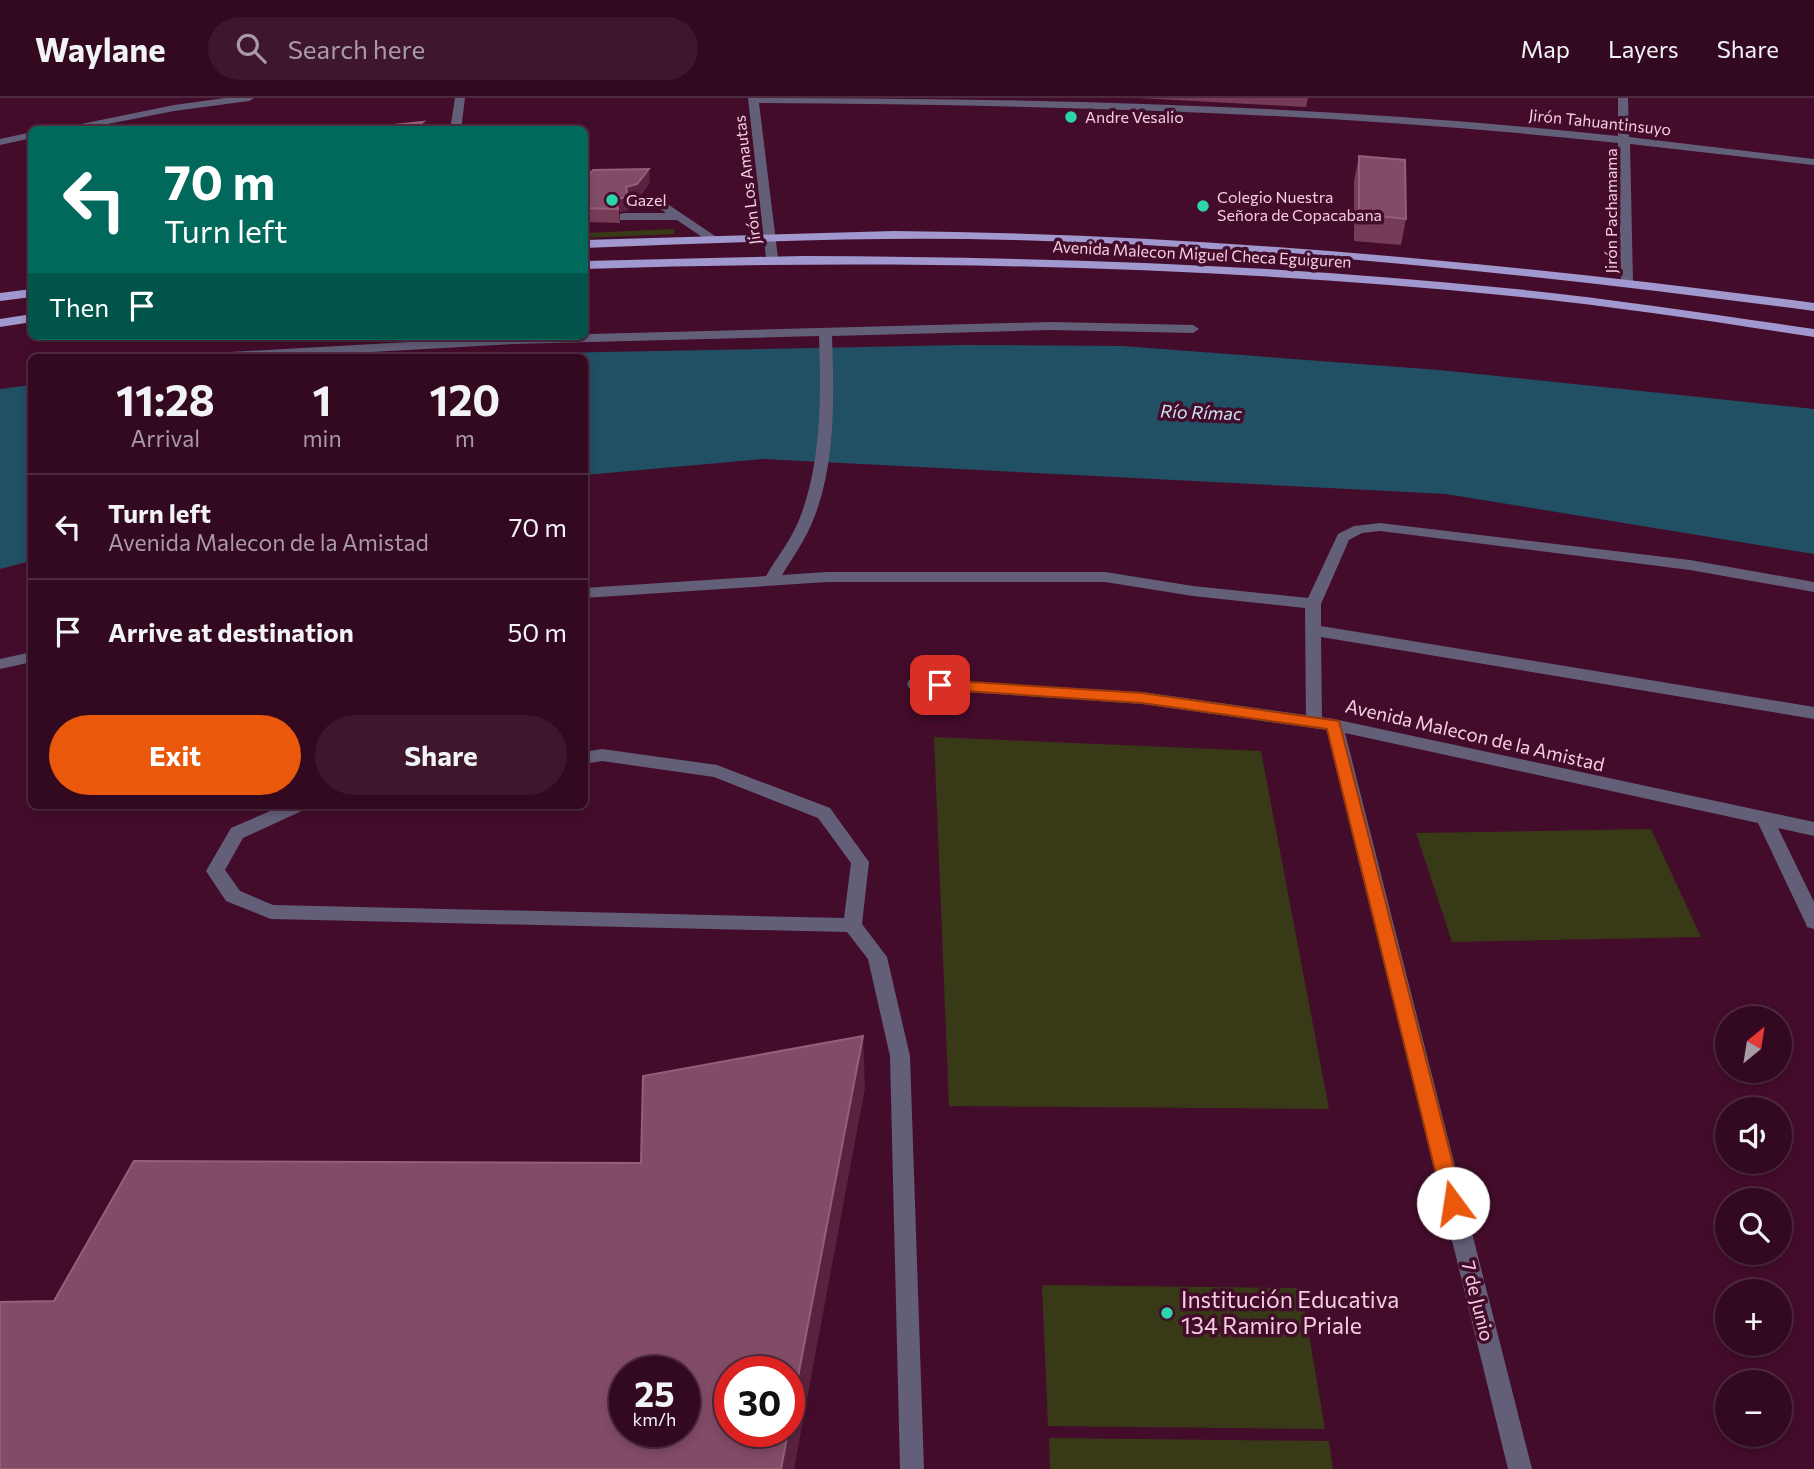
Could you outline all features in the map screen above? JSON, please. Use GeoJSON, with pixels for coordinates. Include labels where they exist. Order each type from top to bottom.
{"type":"FeatureCollection","features":[{"type":"Feature","properties":{"kind":"main road","name":"Avenida Malecon Miguel Checa Eguiguren"},"geometry":{"type":"LineString","coordinates":[[588,244],[893,235],[1210,245],[1627,282],[1814,307]]}},
{"type":"Feature","properties":{"kind":"main road","name":"Avenida Malecon Miguel Checa Eguiguren"},"geometry":{"type":"LineString","coordinates":[[588,265],[772,258],[1014,262],[1333,278],[1458,287],[1627,305],[1814,332]]}},
{"type":"Feature","properties":{"kind":"main road"},"geometry":{"type":"LineString","coordinates":[[0,298],[28,294]]}},
{"type":"Feature","properties":{"kind":"main road"},"geometry":{"type":"LineString","coordinates":[[0,323],[28,319]]}},
{"type":"Feature","properties":{"kind":"street"},"geometry":{"type":"LineString","coordinates":[[78,126],[162,110],[249,98]]}},
{"type":"Feature","properties":{"kind":"street"},"geometry":{"type":"LineString","coordinates":[[456,126],[460,98]]}},
{"type":"Feature","properties":{"kind":"street"},"geometry":{"type":"LineString","coordinates":[[1338,114],[1342,98]]}},
{"type":"Feature","properties":{"kind":"street","name":"Jirón Pachamama"},"geometry":{"type":"LineString","coordinates":[[1623,98],[1627,282]]}},
{"type":"Feature","properties":{"kind":"street","name":"Jirón Tahuantinsuyo"},"geometry":{"type":"LineString","coordinates":[[753,99],[1135,104],[1338,114],[1626,140],[1814,162]]}},
{"type":"Feature","properties":{"kind":"street","name":"Jirón Los Amautas"},"geometry":{"type":"LineString","coordinates":[[753,99],[772,258]]}},
{"type":"Feature","properties":{"kind":"street"},"geometry":{"type":"LineString","coordinates":[[0,142],[28,136]]}},
{"type":"Feature","properties":{"kind":"street"},"geometry":{"type":"LineString","coordinates":[[635,203],[662,205],[715,240]]}},
{"type":"Feature","properties":{"kind":"street"},"geometry":{"type":"LineString","coordinates":[[624,217],[680,216]]}},
{"type":"Feature","properties":{"kind":"street"},"geometry":{"type":"LineString","coordinates":[[588,338],[1050,326],[1193,329]]}},
{"type":"Feature","properties":{"kind":"street"},"geometry":{"type":"LineString","coordinates":[[771,581],[809,511],[823,435],[827,366],[825,332]]}},
{"type":"Feature","properties":{"kind":"street"},"geometry":{"type":"LineString","coordinates":[[265,354],[514,340]]}},
{"type":"Feature","properties":{"kind":"street"},"geometry":{"type":"LineString","coordinates":[[588,593],[827,577],[1105,577],[1193,591],[1312,604],[1343,537],[1359,528],[1380,527],[1690,565],[1814,587]]}},
{"type":"Feature","properties":{"kind":"street","name":"7 de Junio"},"geometry":{"type":"LineString","coordinates":[[1312,604],[1324,723],[1520,1469]]}},
{"type":"Feature","properties":{"kind":"street"},"geometry":{"type":"LineString","coordinates":[[1313,630],[1814,713]]}},
{"type":"Feature","properties":{"kind":"street"},"geometry":{"type":"LineString","coordinates":[[0,664],[28,658]]}},
{"type":"Feature","properties":{"kind":"street","name":"Avenida Malecon de la Amistad"},"geometry":{"type":"LineString","coordinates":[[915,684],[1142,698],[1324,723],[1814,830]]}},
{"type":"Feature","properties":{"kind":"street"},"geometry":{"type":"LineString","coordinates":[[588,757],[602,755],[717,771],[824,813],[860,862],[852,925],[877,957],[900,1056],[912,1469]]}},
{"type":"Feature","properties":{"kind":"street"},"geometry":{"type":"LineString","coordinates":[[291,809],[237,833],[215,871],[233,896],[271,912],[852,925]]}},
{"type":"Feature","properties":{"kind":"street"},"geometry":{"type":"LineString","coordinates":[[1766,821],[1814,922]]}},
{"type":"Feature","properties":{"kind":"shaded area"},"geometry":{"type":"Polygon","coordinates":[[[674,229],[674,234],[588,238],[588,233],[674,229]]]}},
{"type":"Feature","properties":{"kind":"shaded area"},"geometry":{"type":"Polygon","coordinates":[[[934,737],[1261,751],[1329,1109],[949,1106],[934,737]]]}},
{"type":"Feature","properties":{"kind":"shaded area"},"geometry":{"type":"Polygon","coordinates":[[[1651,829],[1701,937],[1452,942],[1416,833],[1651,829]]]}},
{"type":"Feature","properties":{"kind":"shaded area"},"geometry":{"type":"Polygon","coordinates":[[[1042,1285],[1301,1288],[1325,1429],[1048,1426],[1042,1285]]]}},
{"type":"Feature","properties":{"kind":"shaded area"},"geometry":{"type":"Polygon","coordinates":[[[1049,1438],[1329,1441],[1333,1469],[1050,1469],[1049,1438]]]}},
{"type":"Feature","properties":{"kind":"water","name":"Río Rímac"},"geometry":{"type":"Polygon","coordinates":[[[964,345],[1122,346],[1439,370],[1814,409],[1814,554],[1446,494],[763,459],[588,475],[588,354],[501,354],[964,345]]]}},
{"type":"Feature","properties":{"kind":"water"},"geometry":{"type":"Polygon","coordinates":[[[28,385],[28,562],[0,569],[0,389],[28,385]]]}},
{"type":"Feature","properties":{"kind":"building"},"geometry":{"type":"Polygon","coordinates":[[[423,122],[418,126],[384,126],[423,122]]]}},
{"type":"Feature","properties":{"kind":"building"},"geometry":{"type":"Polygon","coordinates":[[[1359,156],[1405,160],[1406,219],[1359,214],[1359,156]]]}},
{"type":"Feature","properties":{"kind":"building"},"geometry":{"type":"Polygon","coordinates":[[[649,169],[637,184],[626,187],[628,197],[616,199],[618,209],[588,208],[588,176],[593,170],[649,169]]]}},
{"type":"Feature","properties":{"kind":"building"},"geometry":{"type":"Polygon","coordinates":[[[863,1036],[802,1356],[714,1356],[714,1447],[785,1447],[781,1469],[0,1469],[0,1302],[54,1301],[134,1161],[641,1163],[643,1076],[863,1036]]]}},
{"type":"Feature","properties":{"kind":"place","name":"Andre Vesalio"},"geometry":{"type":"Point","coordinates":[1071,117]}},
{"type":"Feature","properties":{"kind":"place","name":"Gazel"},"geometry":{"type":"Point","coordinates":[612,200]}},
{"type":"Feature","properties":{"kind":"place","name":"Colegio Nuestra Señora de Copacabana"},"geometry":{"type":"Point","coordinates":[1203,206]}},
{"type":"Feature","properties":{"kind":"place","name":"Institución Educativa 134 Ramiro Priale"},"geometry":{"type":"Point","coordinates":[1167,1313]}},
{"type":"Feature","properties":{"kind":"route"},"geometry":{"type":"LineString","coordinates":[[940,685],[1142,698],[1334,725],[1453,1203]]}}]}
